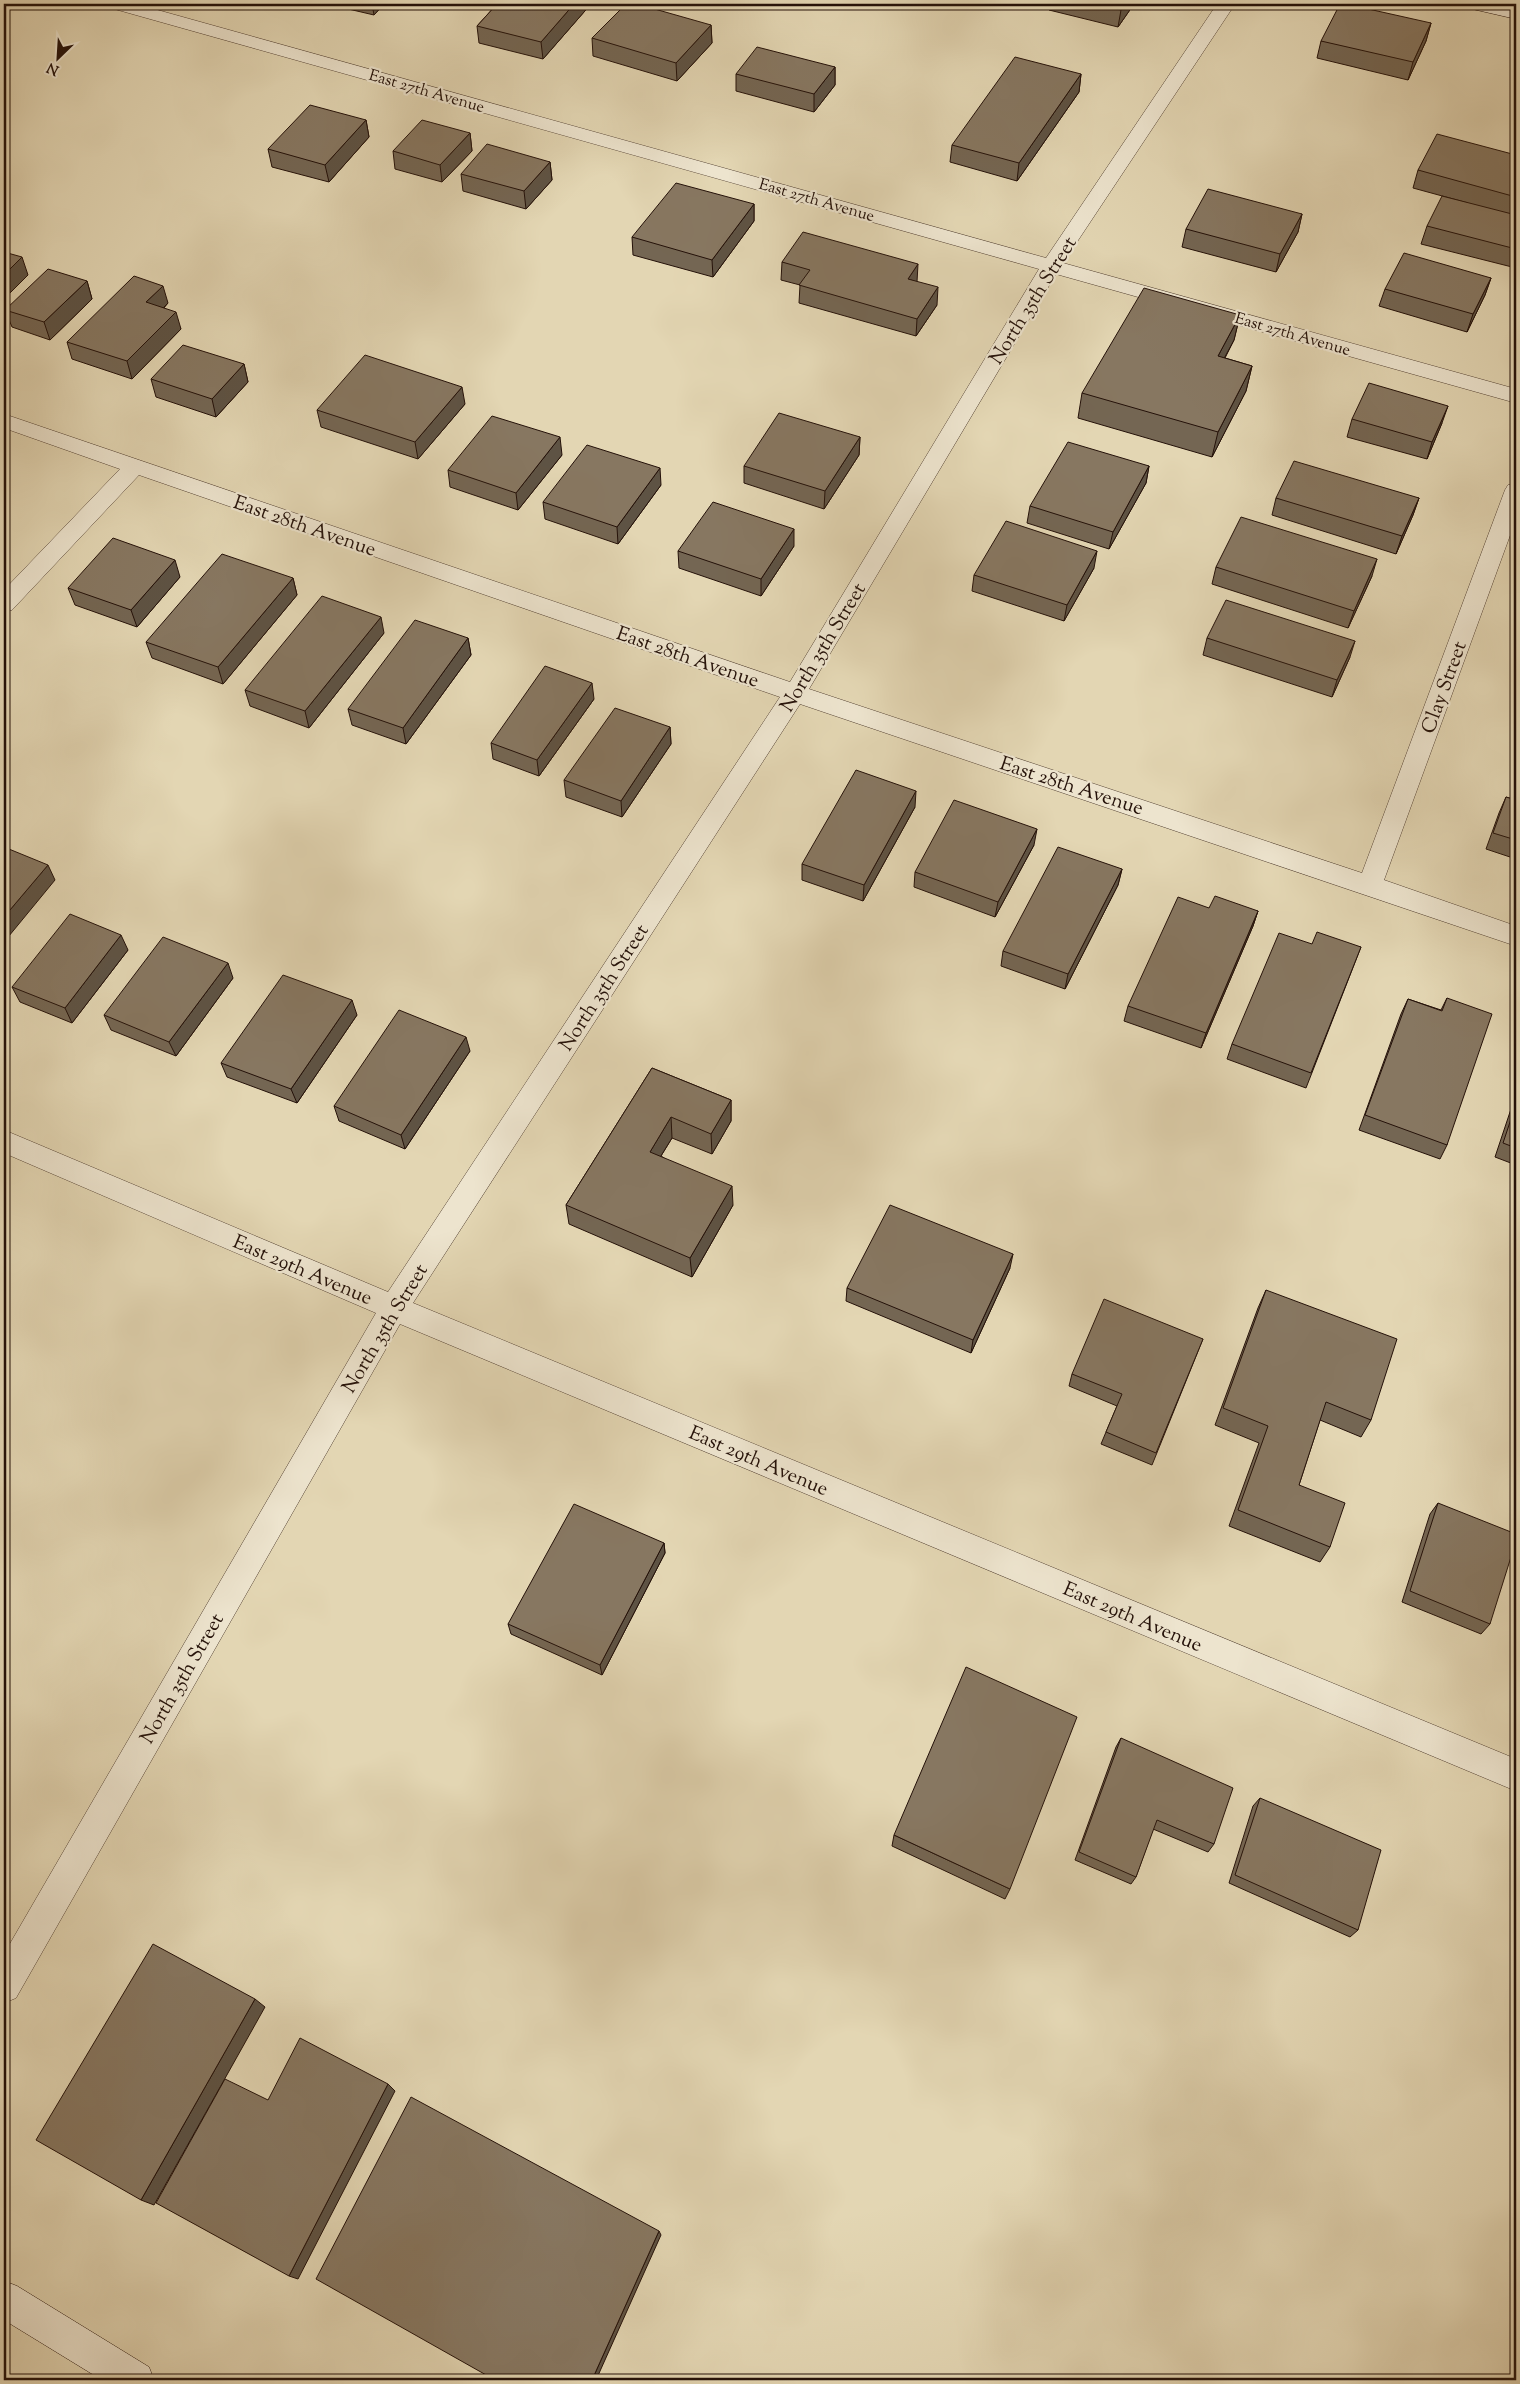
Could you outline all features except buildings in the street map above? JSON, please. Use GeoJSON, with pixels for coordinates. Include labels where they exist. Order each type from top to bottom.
{"type":"FeatureCollection","features":[{"type":"Feature","properties":{"kind":"street","name":"East 27th Avenue"},"geometry":{"type":"LineString","coordinates":[[117,4],[1052,264],[1516,396]]}},
{"type":"Feature","properties":{"kind":"street","name":"North 35th Street"},"geometry":{"type":"LineString","coordinates":[[4,1986],[394,1308],[795,693],[1052,264],[1226,4]]}},
{"type":"Feature","properties":{"kind":"street"},"geometry":{"type":"LineString","coordinates":[[1474,4],[1516,14]]}},
{"type":"Feature","properties":{"kind":"street","name":"East 28th Avenue"},"geometry":{"type":"LineString","coordinates":[[4,421],[795,693],[1370,885],[1516,936]]}},
{"type":"Feature","properties":{"kind":"street"},"geometry":{"type":"LineString","coordinates":[[4,604],[135,466]]}},
{"type":"Feature","properties":{"kind":"street","name":"Clay Street"},"geometry":{"type":"LineString","coordinates":[[1370,885],[1516,490]]}},
{"type":"Feature","properties":{"kind":"street","name":"East 29th Avenue"},"geometry":{"type":"LineString","coordinates":[[4,1141],[394,1308],[1516,1776]]}},
{"type":"Feature","properties":{"kind":"street"},"geometry":{"type":"LineString","coordinates":[[4,2299],[136,2380]]}}]}
